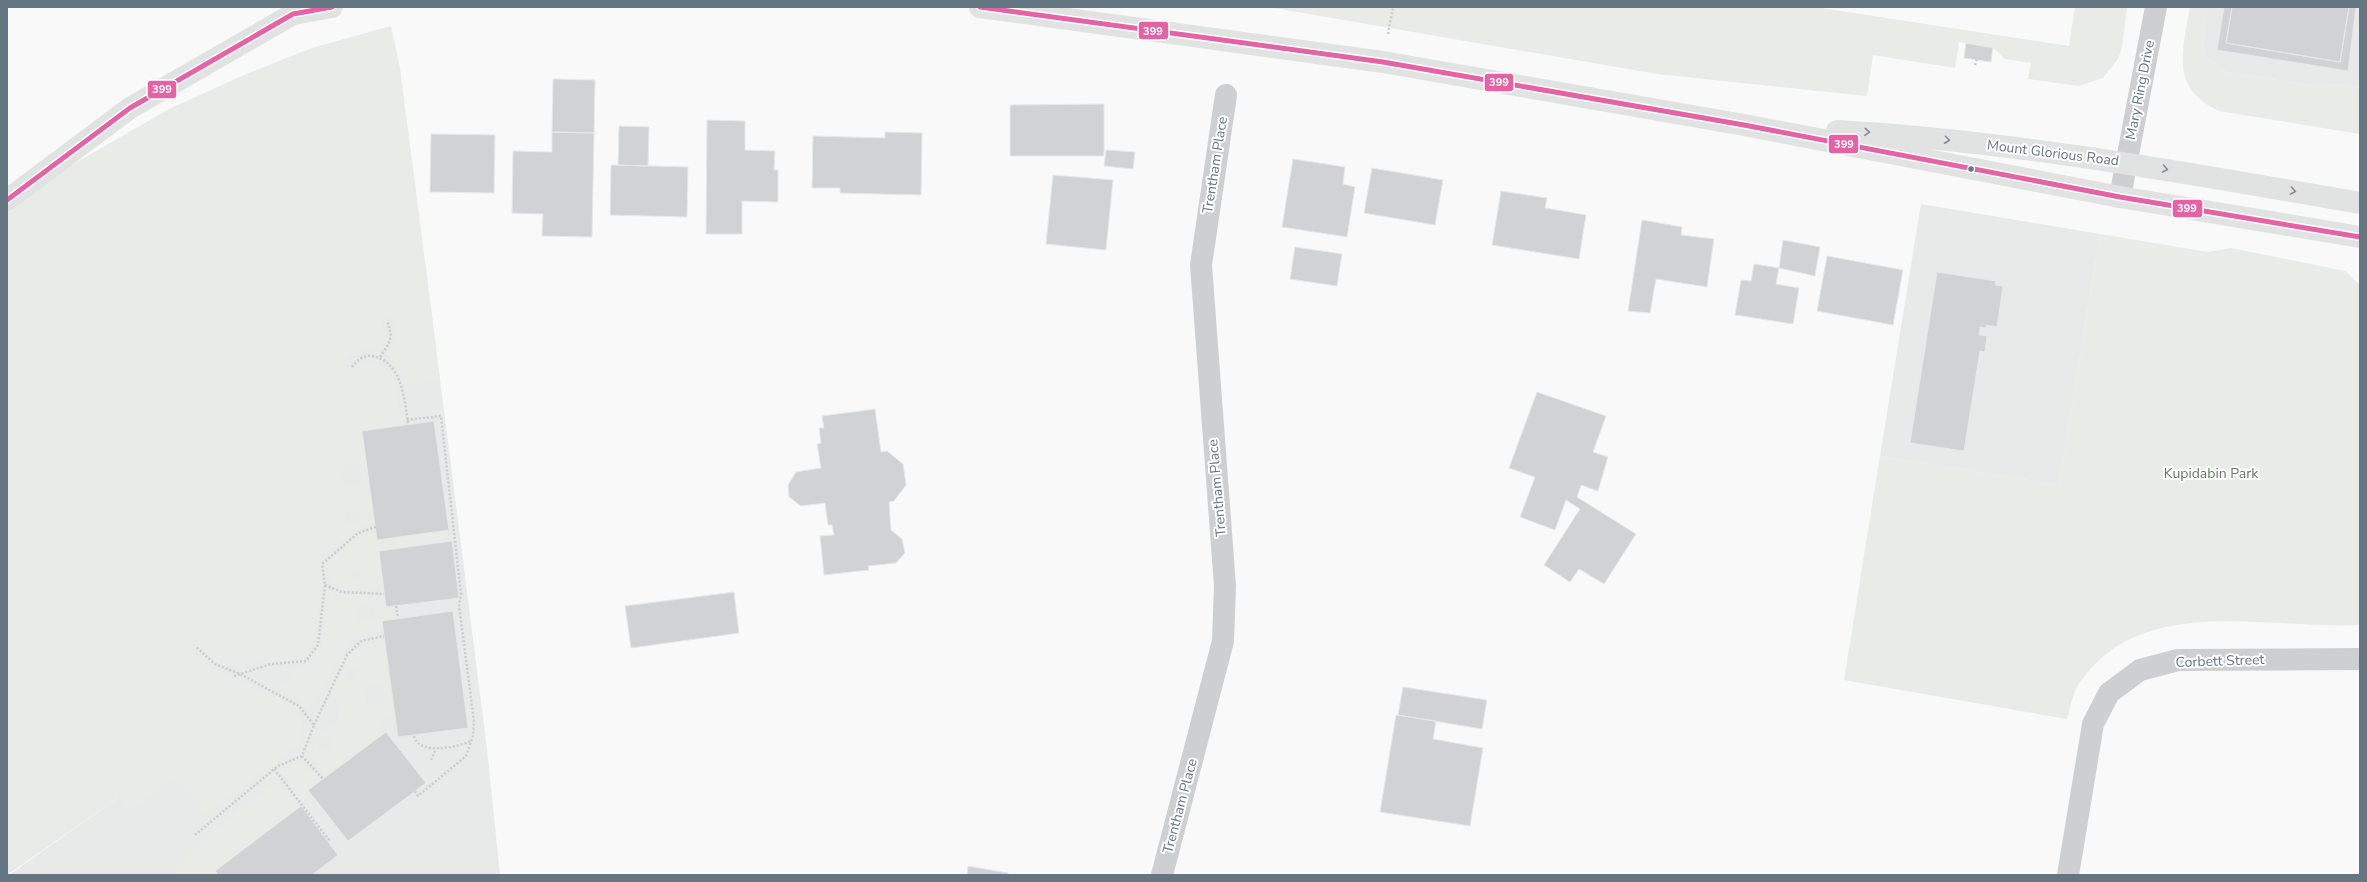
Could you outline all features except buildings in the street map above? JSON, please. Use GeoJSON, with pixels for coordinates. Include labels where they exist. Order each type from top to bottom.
{"type":"FeatureCollection","features":[{"type":"Feature","properties":{"kind":"main road"},"geometry":{"type":"LineString","coordinates":[[7,200],[130,108],[293,14],[332,7]]}},
{"type":"Feature","properties":{"kind":"main road","name":"Mount Glorious Road"},"geometry":{"type":"LineString","coordinates":[[980,7],[1383,62],[1744,125],[2120,198],[2360,237]]}},
{"type":"Feature","properties":{"kind":"main road","name":"Mount Glorious Road"},"geometry":{"type":"LineString","coordinates":[[1744,125],[1909,135],[2127,163],[2360,203]]}},
{"type":"Feature","properties":{"kind":"street","name":"Mary Ring Drive"},"geometry":{"type":"LineString","coordinates":[[2120,198],[2156,7]]}},
{"type":"Feature","properties":{"kind":"street","name":"Trentham Place"},"geometry":{"type":"LineString","coordinates":[[1162,875],[1223,641],[1225,586],[1201,266],[1226,95]]}},
{"type":"Feature","properties":{"kind":"street","name":"Corbett Street"},"geometry":{"type":"LineString","coordinates":[[2068,875],[2093,724],[2109,693],[2140,670],[2178,660],[2360,659]]}},
{"type":"Feature","properties":{"kind":"path"},"geometry":{"type":"LineString","coordinates":[[1975,65],[1977,59]]}},
{"type":"Feature","properties":{"kind":"path"},"geometry":{"type":"LineString","coordinates":[[380,357],[391,340],[391,331],[387,321]]}},
{"type":"Feature","properties":{"kind":"path"},"geometry":{"type":"LineString","coordinates":[[352,367],[357,359],[368,356],[380,357],[390,364],[396,372],[401,386],[408,424]]}},
{"type":"Feature","properties":{"kind":"path"},"geometry":{"type":"LineString","coordinates":[[407,420],[441,416],[461,594],[459,605],[474,722],[472,741],[466,756],[418,796],[415,791]]}},
{"type":"Feature","properties":{"kind":"path"},"geometry":{"type":"LineString","coordinates":[[234,676],[271,664],[306,661],[318,645],[325,585],[322,564],[358,533],[376,526]]}},
{"type":"Feature","properties":{"kind":"path"},"geometry":{"type":"LineString","coordinates":[[325,585],[342,592],[384,594]]}},
{"type":"Feature","properties":{"kind":"path"},"geometry":{"type":"LineString","coordinates":[[396,606],[398,618]]}},
{"type":"Feature","properties":{"kind":"path"},"geometry":{"type":"LineString","coordinates":[[195,835],[274,769],[302,756],[314,725],[347,655],[361,641],[384,636]]}},
{"type":"Feature","properties":{"kind":"path"},"geometry":{"type":"LineString","coordinates":[[196,647],[216,664],[240,674],[299,706],[314,725]]}},
{"type":"Feature","properties":{"kind":"path"},"geometry":{"type":"LineString","coordinates":[[414,736],[422,744],[436,749],[461,746],[472,741]]}},
{"type":"Feature","properties":{"kind":"path"},"geometry":{"type":"LineString","coordinates":[[431,760],[436,749]]}},
{"type":"Feature","properties":{"kind":"path"},"geometry":{"type":"LineString","coordinates":[[302,756],[323,779]]}},
{"type":"Feature","properties":{"kind":"path"},"geometry":{"type":"LineString","coordinates":[[274,769],[329,840],[328,841]]}},
{"type":"Feature","properties":{"kind":"shaded area"},"geometry":{"type":"Polygon","coordinates":[[[2208,7],[2360,7],[2360,88],[2338,84],[2320,87],[2227,72],[2206,58],[2202,47],[2208,7]]]}},
{"type":"Feature","properties":{"kind":"shaded area"},"geometry":{"type":"Polygon","coordinates":[[[1921,204],[2100,234],[2059,485],[1880,456],[1921,204]]]}},
{"type":"Feature","properties":{"kind":"shaded area"},"geometry":{"type":"Polygon","coordinates":[[[425,261],[487,749],[500,875],[9,875],[160,768],[189,647],[360,287],[425,261]]]}},
{"type":"Feature","properties":{"kind":"green space"},"geometry":{"type":"Polygon","coordinates":[[[1268,7],[1815,7],[2069,46],[2075,7],[2127,7],[2122,48],[2118,59],[2103,78],[2079,86],[2028,79],[2031,63],[2005,59],[1993,48],[1959,42],[1955,68],[1873,55],[1867,96],[1657,74],[1268,7]]]}},
{"type":"Feature","properties":{"kind":"green space"},"geometry":{"type":"Polygon","coordinates":[[[2190,7],[2208,7],[2202,47],[2206,58],[2227,72],[2320,87],[2338,84],[2360,88],[2360,134],[2219,111],[2203,102],[2192,91],[2186,80],[2183,67],[2183,53],[2190,7]]]}},
{"type":"Feature","properties":{"kind":"green space"},"geometry":{"type":"Polygon","coordinates":[[[391,26],[400,68],[425,261],[391,275],[425,262],[440,381],[406,386],[399,368],[394,361],[386,355],[393,345],[396,337],[396,328],[391,316],[382,320],[386,337],[378,351],[362,350],[355,352],[343,363],[353,371],[358,364],[373,361],[389,371],[395,386],[403,425],[362,431],[375,522],[357,528],[321,559],[321,580],[316,639],[307,656],[228,666],[217,662],[194,639],[190,647],[204,664],[287,702],[301,716],[303,730],[298,746],[206,814],[175,777],[131,812],[119,797],[7,875],[7,208],[34,187],[169,109],[244,75],[312,48],[391,26]],[[352,464],[344,467],[341,474],[341,480],[350,487],[357,486],[364,477],[362,469],[352,464]],[[352,509],[348,512],[346,519],[349,523],[356,524],[360,518],[360,513],[352,509]]]}},
{"type":"Feature","properties":{"kind":"green space","name":"Kupidabin Park"},"geometry":{"type":"Polygon","coordinates":[[[2100,234],[2208,252],[2231,248],[2345,271],[2360,285],[2360,625],[2206,622],[2169,627],[2134,638],[2103,657],[2077,687],[2072,698],[2067,719],[1844,680],[1880,456],[2059,485],[2100,234]]]}},
{"type":"Feature","properties":{"kind":"green space"},"geometry":{"type":"Polygon","coordinates":[[[449,530],[452,541],[379,551],[384,591],[360,590],[335,585],[329,578],[329,562],[367,532],[449,530]],[[354,569],[350,573],[350,577],[356,581],[361,578],[360,571],[354,569]]]}},
{"type":"Feature","properties":{"kind":"green space"},"geometry":{"type":"Polygon","coordinates":[[[329,591],[335,594],[385,599],[386,607],[391,606],[393,619],[382,621],[383,632],[364,634],[350,643],[335,665],[326,686],[307,710],[293,696],[274,685],[281,685],[290,680],[293,674],[289,669],[306,664],[316,656],[320,649],[326,629],[329,591]],[[358,605],[354,614],[357,620],[363,621],[375,616],[372,607],[358,605]]]}},
{"type":"Feature","properties":{"kind":"green space"},"geometry":{"type":"Polygon","coordinates":[[[384,640],[394,715],[387,717],[382,723],[380,728],[383,734],[326,776],[309,754],[321,732],[337,722],[339,710],[333,689],[346,662],[357,650],[373,642],[384,640]],[[349,668],[345,675],[350,680],[354,680],[357,672],[355,668],[349,668]],[[378,683],[364,685],[367,705],[380,704],[384,701],[382,687],[378,683]],[[325,736],[319,740],[318,745],[321,749],[328,751],[333,743],[330,737],[325,736]]]}},
{"type":"Feature","properties":{"kind":"green space"},"geometry":{"type":"Polygon","coordinates":[[[300,763],[320,781],[309,790],[312,794],[303,801],[279,769],[300,763]]]}},
{"type":"Feature","properties":{"kind":"green space"},"geometry":{"type":"Polygon","coordinates":[[[276,781],[298,808],[215,871],[218,875],[174,875],[176,866],[217,828],[276,781]]]}},
{"type":"Feature","properties":{"kind":"transit line","name":"399"},"geometry":{"type":"LineString","coordinates":[[7,200],[130,108],[293,14],[332,7]]}},
{"type":"Feature","properties":{"kind":"transit line","name":"399"},"geometry":{"type":"LineString","coordinates":[[980,7],[1383,62],[1744,125],[2120,197],[2360,237]]}}]}
